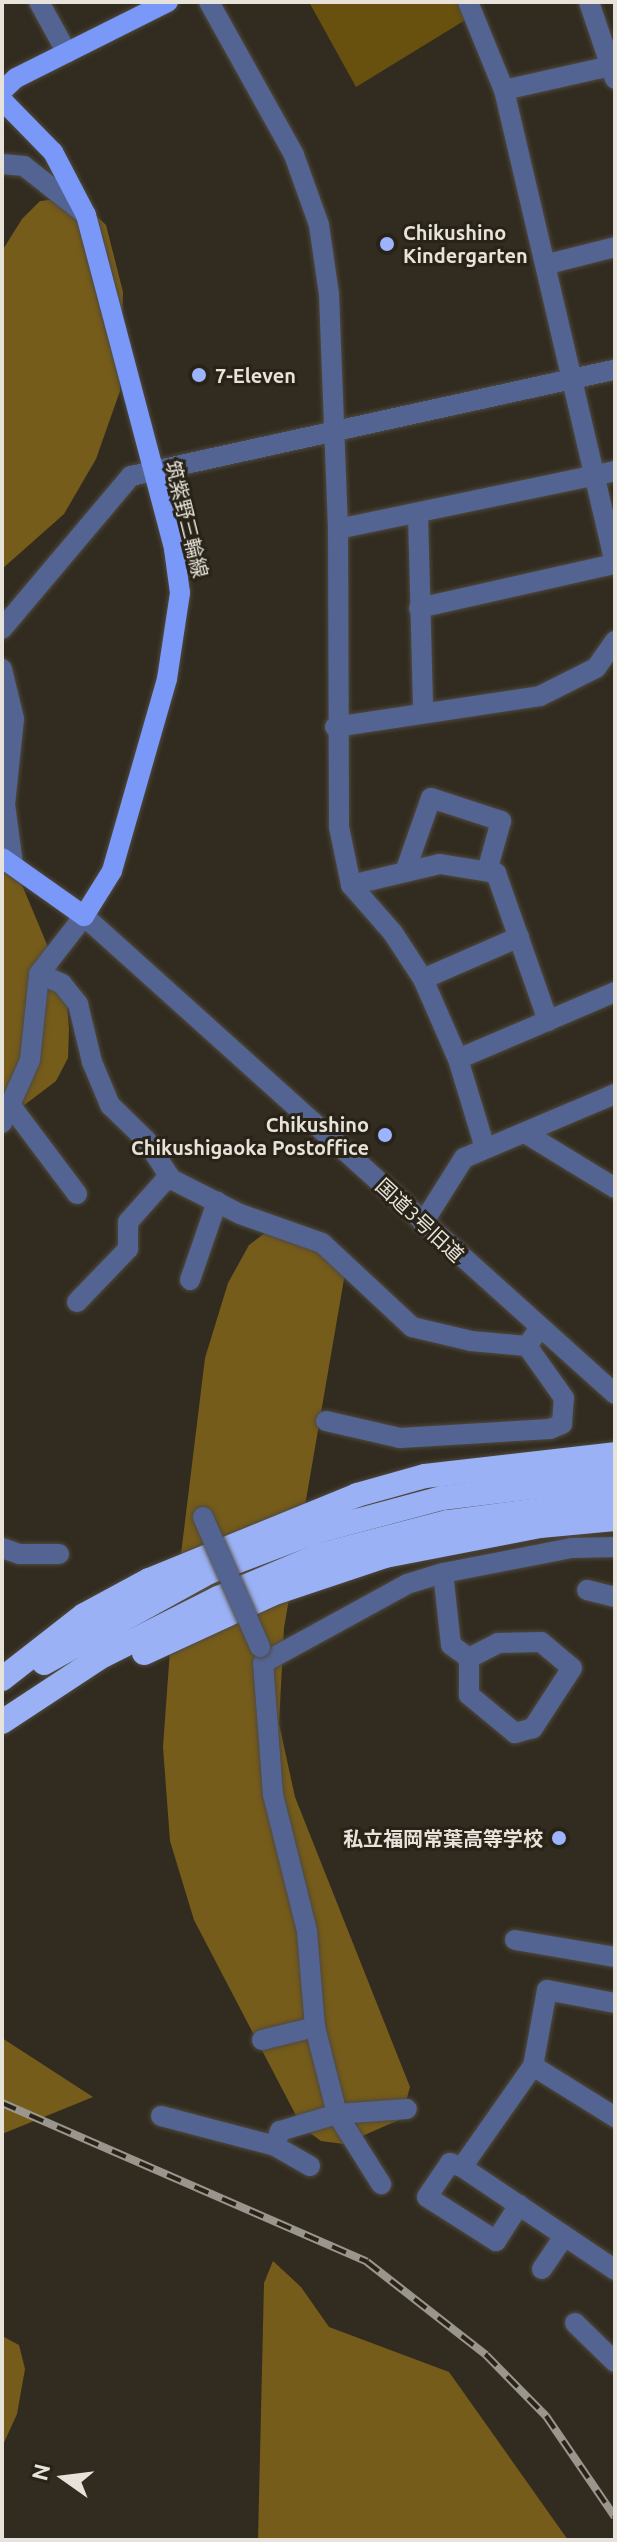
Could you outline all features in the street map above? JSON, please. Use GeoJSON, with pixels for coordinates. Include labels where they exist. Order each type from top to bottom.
{"type":"FeatureCollection","features":[{"type":"Feature","properties":{"kind":"highway"},"geometry":{"type":"LineString","coordinates":[[2,1679],[84,1615],[149,1580],[357,1495],[425,1476],[608,1473]]}},
{"type":"Feature","properties":{"kind":"highway"},"geometry":{"type":"LineString","coordinates":[[2,1692],[90,1634],[209,1572],[315,1532],[442,1498],[608,1473]]}},
{"type":"Feature","properties":{"kind":"highway"},"geometry":{"type":"LineString","coordinates":[[2,1722],[99,1658],[218,1598],[320,1555],[448,1522],[608,1473]]}},
{"type":"Feature","properties":{"kind":"highway"},"geometry":{"type":"LineString","coordinates":[[2,1731],[107,1671],[272,1594],[385,1556],[540,1526],[615,1519]]}},
{"type":"Feature","properties":{"kind":"main road"},"geometry":{"type":"LineString","coordinates":[[2,91],[67,53],[168,2]]}},
{"type":"Feature","properties":{"kind":"main road","name":"筑紫野三輪線"},"geometry":{"type":"LineString","coordinates":[[2,100],[53,152],[86,215],[174,549],[180,593],[175,636],[112,871],[84,916]]}},
{"type":"Feature","properties":{"kind":"main road"},"geometry":{"type":"LineString","coordinates":[[8,861],[84,916]]}},
{"type":"Feature","properties":{"kind":"street"},"geometry":{"type":"LineString","coordinates":[[39,2],[67,53]]}},
{"type":"Feature","properties":{"kind":"street"},"geometry":{"type":"LineString","coordinates":[[209,2],[294,155],[319,225],[329,294],[338,529],[335,727],[339,827],[351,885],[393,933],[423,979],[458,1059],[485,1148]]}},
{"type":"Feature","properties":{"kind":"street"},"geometry":{"type":"LineString","coordinates":[[419,608],[615,563],[606,472],[571,380],[548,264],[504,90],[468,2]]}},
{"type":"Feature","properties":{"kind":"street"},"geometry":{"type":"LineString","coordinates":[[504,90],[614,70],[589,2]]}},
{"type":"Feature","properties":{"kind":"street"},"geometry":{"type":"LineString","coordinates":[[2,164],[24,166],[86,215]]}},
{"type":"Feature","properties":{"kind":"street"},"geometry":{"type":"LineString","coordinates":[[548,264],[615,247]]}},
{"type":"Feature","properties":{"kind":"street"},"geometry":{"type":"LineString","coordinates":[[2,629],[131,476],[152,474],[615,370]]}},
{"type":"Feature","properties":{"kind":"street"},"geometry":{"type":"LineString","coordinates":[[338,529],[606,472]]}},
{"type":"Feature","properties":{"kind":"street"},"geometry":{"type":"LineString","coordinates":[[418,514],[423,710]]}},
{"type":"Feature","properties":{"kind":"street"},"geometry":{"type":"LineString","coordinates":[[335,727],[423,710],[540,696],[596,668],[615,641]]}},
{"type":"Feature","properties":{"kind":"street"},"geometry":{"type":"LineString","coordinates":[[2,669],[14,719],[5,804],[8,861]]}},
{"type":"Feature","properties":{"kind":"street"},"geometry":{"type":"LineString","coordinates":[[406,869],[431,798],[501,821],[487,871]]}},
{"type":"Feature","properties":{"kind":"street"},"geometry":{"type":"LineString","coordinates":[[351,885],[406,869],[440,864],[496,873],[548,1021]]}},
{"type":"Feature","properties":{"kind":"street"},"geometry":{"type":"LineString","coordinates":[[77,1194],[7,1115],[30,1060],[39,974],[84,916]]}},
{"type":"Feature","properties":{"kind":"street","name":"国道3号旧道"},"geometry":{"type":"LineString","coordinates":[[84,916],[423,1223],[533,1338],[615,1394]]}},
{"type":"Feature","properties":{"kind":"street"},"geometry":{"type":"LineString","coordinates":[[423,979],[519,937]]}},
{"type":"Feature","properties":{"kind":"street"},"geometry":{"type":"LineString","coordinates":[[39,974],[62,984],[78,1004],[92,1062],[110,1105],[146,1140],[169,1176],[217,1202],[322,1243],[412,1327],[471,1341],[533,1338],[564,1398],[562,1424],[550,1429],[400,1438],[326,1421]]}},
{"type":"Feature","properties":{"kind":"street"},"geometry":{"type":"LineString","coordinates":[[458,1059],[611,994],[615,1015]]}},
{"type":"Feature","properties":{"kind":"street"},"geometry":{"type":"LineString","coordinates":[[423,1223],[464,1158],[615,1094]]}},
{"type":"Feature","properties":{"kind":"street"},"geometry":{"type":"LineString","coordinates":[[525,1133],[615,1188]]}},
{"type":"Feature","properties":{"kind":"street"},"geometry":{"type":"LineString","coordinates":[[77,1302],[128,1249],[128,1222],[169,1176]]}},
{"type":"Feature","properties":{"kind":"street"},"geometry":{"type":"LineString","coordinates":[[190,1280],[217,1202]]}},
{"type":"Feature","properties":{"kind":"street"},"geometry":{"type":"LineString","coordinates":[[203,1517],[262,1655],[273,1795],[307,1931],[315,2027],[337,2114],[381,2184]]}},
{"type":"Feature","properties":{"kind":"street"},"geometry":{"type":"LineString","coordinates":[[262,1655],[407,1584],[443,1573],[572,1548],[615,1547]]}},
{"type":"Feature","properties":{"kind":"street"},"geometry":{"type":"LineString","coordinates":[[2,1548],[19,1554],[59,1554]]}},
{"type":"Feature","properties":{"kind":"street"},"geometry":{"type":"LineString","coordinates":[[443,1573],[451,1645],[469,1658]]}},
{"type":"Feature","properties":{"kind":"street"},"geometry":{"type":"LineString","coordinates":[[587,1590],[615,1597]]}},
{"type":"Feature","properties":{"kind":"street"},"geometry":{"type":"LineString","coordinates":[[541,1642],[572,1668],[533,1728],[515,1733],[469,1695],[469,1658],[498,1643],[541,1642]]}},
{"type":"Feature","properties":{"kind":"street"},"geometry":{"type":"LineString","coordinates":[[515,1940],[615,1957]]}},
{"type":"Feature","properties":{"kind":"street"},"geometry":{"type":"LineString","coordinates":[[462,2167],[533,2066],[547,1990],[615,2003]]}},
{"type":"Feature","properties":{"kind":"street"},"geometry":{"type":"LineString","coordinates":[[262,2040],[315,2027]]}},
{"type":"Feature","properties":{"kind":"street"},"geometry":{"type":"LineString","coordinates":[[533,2066],[615,2117]]}},
{"type":"Feature","properties":{"kind":"street"},"geometry":{"type":"LineString","coordinates":[[275,2146],[280,2131],[337,2114],[407,2109]]}},
{"type":"Feature","properties":{"kind":"street"},"geometry":{"type":"LineString","coordinates":[[161,2116],[275,2146],[310,2166]]}},
{"type":"Feature","properties":{"kind":"street"},"geometry":{"type":"LineString","coordinates":[[519,2205],[496,2241],[427,2197],[450,2163],[462,2167],[519,2205],[615,2270]]}},
{"type":"Feature","properties":{"kind":"street"},"geometry":{"type":"LineString","coordinates":[[542,2269],[564,2236]]}},
{"type":"Feature","properties":{"kind":"street"},"geometry":{"type":"LineString","coordinates":[[575,2323],[615,2362]]}},
{"type":"Feature","properties":{"kind":"shaded area"},"geometry":{"type":"Polygon","coordinates":[[[309,2],[458,2],[467,19],[356,87],[309,2]]]}},
{"type":"Feature","properties":{"kind":"shaded area"},"geometry":{"type":"Polygon","coordinates":[[[65,198],[85,205],[106,225],[123,292],[120,391],[96,459],[64,514],[2,569],[2,251],[22,219],[40,201],[65,198]]]}},
{"type":"Feature","properties":{"kind":"shaded area"},"geometry":{"type":"Polygon","coordinates":[[[2,837],[66,990],[69,1029],[68,1058],[56,1081],[23,1106],[2,1113],[2,837]]]}},
{"type":"Feature","properties":{"kind":"shaded area"},"geometry":{"type":"Polygon","coordinates":[[[274,1226],[341,1253],[344,1279],[284,1628],[279,1724],[295,1797],[410,2087],[401,2119],[344,2144],[321,2141],[302,2127],[194,1920],[170,1841],[163,1747],[171,1636],[205,1358],[228,1283],[249,1245],[274,1226]]]}},
{"type":"Feature","properties":{"kind":"shaded area"},"geometry":{"type":"Polygon","coordinates":[[[2,2038],[93,2097],[2,2134],[2,2038]]]}},
{"type":"Feature","properties":{"kind":"shaded area"},"geometry":{"type":"Polygon","coordinates":[[[273,2261],[301,2287],[329,2327],[449,2372],[568,2540],[258,2540],[264,2283],[273,2261]]]}},
{"type":"Feature","properties":{"kind":"shaded area"},"geometry":{"type":"Polygon","coordinates":[[[2,2336],[19,2345],[25,2369],[17,2414],[2,2447],[2,2336]]]}},
{"type":"Feature","properties":{"kind":"railway"},"geometry":{"type":"LineString","coordinates":[[2,2103],[367,2262],[486,2355],[546,2416],[615,2517]]}},
{"type":"Feature","properties":{"kind":"place","name":"Chikushino Kindergarten"},"geometry":{"type":"Point","coordinates":[387,244]}},
{"type":"Feature","properties":{"kind":"place","name":"7-Eleven"},"geometry":{"type":"Point","coordinates":[199,375]}},
{"type":"Feature","properties":{"kind":"place","name":"Chikushino Chikushigaoka Postoffice"},"geometry":{"type":"Point","coordinates":[385,1135]}},
{"type":"Feature","properties":{"kind":"place","name":"私立福岡常葉高等学校"},"geometry":{"type":"Point","coordinates":[559,1838]}}]}
